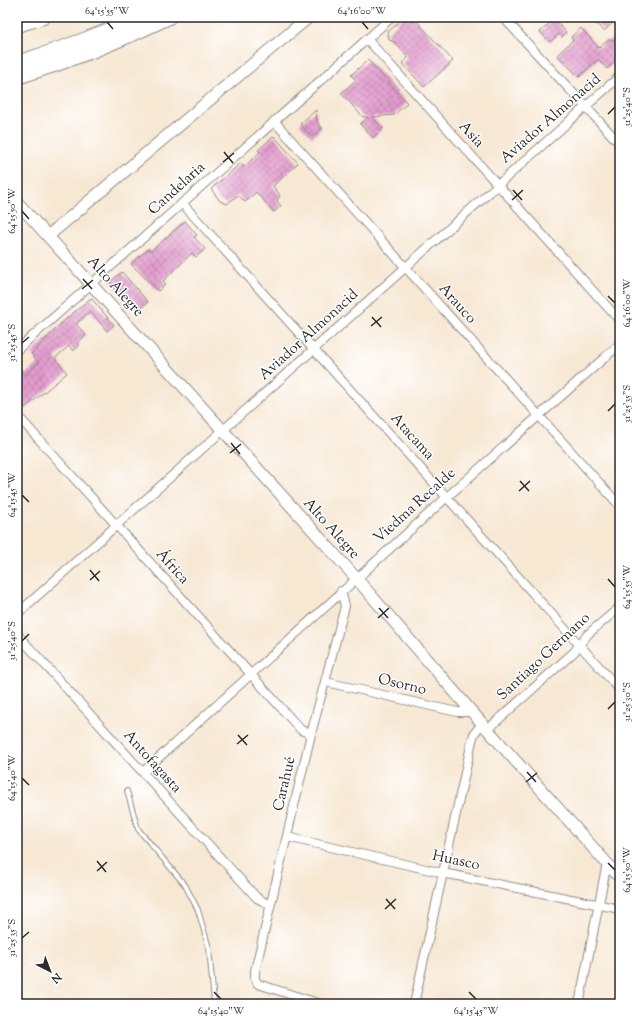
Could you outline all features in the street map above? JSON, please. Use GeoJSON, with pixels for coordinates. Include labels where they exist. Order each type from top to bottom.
{"type":"FeatureCollection","features":[{"type":"Feature","properties":{"kind":"highway"},"geometry":{"type":"LineString","coordinates":[[17,25],[42,17]]}},
{"type":"Feature","properties":{"kind":"highway"},"geometry":{"type":"LineString","coordinates":[[17,63],[104,33],[140,17]]}},
{"type":"Feature","properties":{"kind":"highway"},"geometry":{"type":"LineString","coordinates":[[17,77],[54,66],[108,45],[169,17]]}},
{"type":"Feature","properties":{"kind":"main road"},"geometry":{"type":"LineString","coordinates":[[48,236],[309,17]]}},
{"type":"Feature","properties":{"kind":"main road","name":"Alto Alegre"},"geometry":{"type":"LineString","coordinates":[[17,202],[356,578],[472,712],[620,878]]}},
{"type":"Feature","properties":{"kind":"street","name":"Candelaria"},"geometry":{"type":"LineString","coordinates":[[17,350],[392,17]]}},
{"type":"Feature","properties":{"kind":"street"},"geometry":{"type":"LineString","coordinates":[[503,17],[620,144]]}},
{"type":"Feature","properties":{"kind":"street","name":"Asia"},"geometry":{"type":"LineString","coordinates":[[367,39],[620,321]]}},
{"type":"Feature","properties":{"kind":"street","name":"Aviador Almonacid"},"geometry":{"type":"LineString","coordinates":[[17,614],[620,76]]}},
{"type":"Feature","properties":{"kind":"street","name":"Arauco"},"geometry":{"type":"LineString","coordinates":[[274,121],[620,506]]}},
{"type":"Feature","properties":{"kind":"street","name":"Atacama"},"geometry":{"type":"LineString","coordinates":[[182,203],[620,690]]}},
{"type":"Feature","properties":{"kind":"street","name":"Viedma Recalde"},"geometry":{"type":"LineString","coordinates":[[143,772],[341,591],[620,344]]}},
{"type":"Feature","properties":{"kind":"street","name":"África"},"geometry":{"type":"LineString","coordinates":[[17,415],[301,730],[311,734]]}},
{"type":"Feature","properties":{"kind":"street","name":"Carahué"},"geometry":{"type":"LineString","coordinates":[[321,1004],[258,984],[255,979],[255,971],[311,734],[345,606],[341,591]]}},
{"type":"Feature","properties":{"kind":"street","name":"Santiago Germano"},"geometry":{"type":"LineString","coordinates":[[414,1004],[474,734],[574,652],[588,634],[620,607]]}},
{"type":"Feature","properties":{"kind":"street","name":"Antofagasta"},"geometry":{"type":"LineString","coordinates":[[17,634],[257,898],[270,905]]}},
{"type":"Feature","properties":{"kind":"street","name":"Osorno"},"geometry":{"type":"LineString","coordinates":[[326,682],[457,712],[472,712]]}},
{"type":"Feature","properties":{"kind":"street","name":"Huasco"},"geometry":{"type":"LineString","coordinates":[[287,837],[443,873],[599,906],[620,909]]}},
{"type":"Feature","properties":{"kind":"street"},"geometry":{"type":"LineString","coordinates":[[579,1004],[607,864]]}},
{"type":"Feature","properties":{"kind":"lane"},"geometry":{"type":"LineString","coordinates":[[127,791],[138,829],[185,885],[198,910],[209,948],[214,1002],[216,1004]]}},
{"type":"Feature","properties":{"kind":"building"},"geometry":{"type":"Polygon","coordinates":[[[404,17],[413,17],[453,61],[424,87],[402,63],[408,58],[395,42],[389,40],[388,32],[404,17]]]}},
{"type":"Feature","properties":{"kind":"building"},"geometry":{"type":"Polygon","coordinates":[[[542,17],[552,17],[566,32],[562,37],[559,34],[550,42],[540,32],[549,24],[542,17]]]}},
{"type":"Feature","properties":{"kind":"building"},"geometry":{"type":"Polygon","coordinates":[[[599,17],[619,17],[604,31],[594,22],[599,17]]]}},
{"type":"Feature","properties":{"kind":"building"},"geometry":{"type":"Polygon","coordinates":[[[581,28],[599,48],[608,40],[620,38],[620,57],[607,69],[598,59],[579,77],[557,55],[573,40],[571,37],[581,28]]]}},
{"type":"Feature","properties":{"kind":"building"},"geometry":{"type":"Polygon","coordinates":[[[368,60],[407,103],[394,115],[372,117],[383,128],[373,138],[360,124],[368,117],[363,117],[341,93],[356,80],[351,75],[368,60]]]}},
{"type":"Feature","properties":{"kind":"building"},"geometry":{"type":"Polygon","coordinates":[[[316,110],[317,122],[322,128],[312,137],[300,124],[316,110]]]}},
{"type":"Feature","properties":{"kind":"building"},"geometry":{"type":"Polygon","coordinates":[[[274,136],[298,163],[273,186],[280,195],[277,201],[281,206],[274,212],[256,192],[245,202],[238,195],[227,204],[220,201],[211,189],[241,163],[244,167],[260,152],[258,150],[274,136]]]}},
{"type":"Feature","properties":{"kind":"building"},"geometry":{"type":"Polygon","coordinates":[[[185,221],[197,235],[194,237],[205,249],[196,257],[192,253],[163,281],[166,284],[158,291],[131,264],[148,249],[151,251],[185,221]]]}},
{"type":"Feature","properties":{"kind":"building"},"geometry":{"type":"Polygon","coordinates":[[[122,272],[148,302],[138,310],[120,289],[117,291],[110,282],[122,272]]]}},
{"type":"Feature","properties":{"kind":"building"},"geometry":{"type":"Polygon","coordinates":[[[91,298],[114,325],[107,331],[90,311],[76,324],[86,335],[77,343],[79,346],[73,351],[69,346],[55,358],[67,373],[24,409],[17,401],[17,366],[25,375],[39,362],[31,354],[65,320],[91,298]]]}}]}
